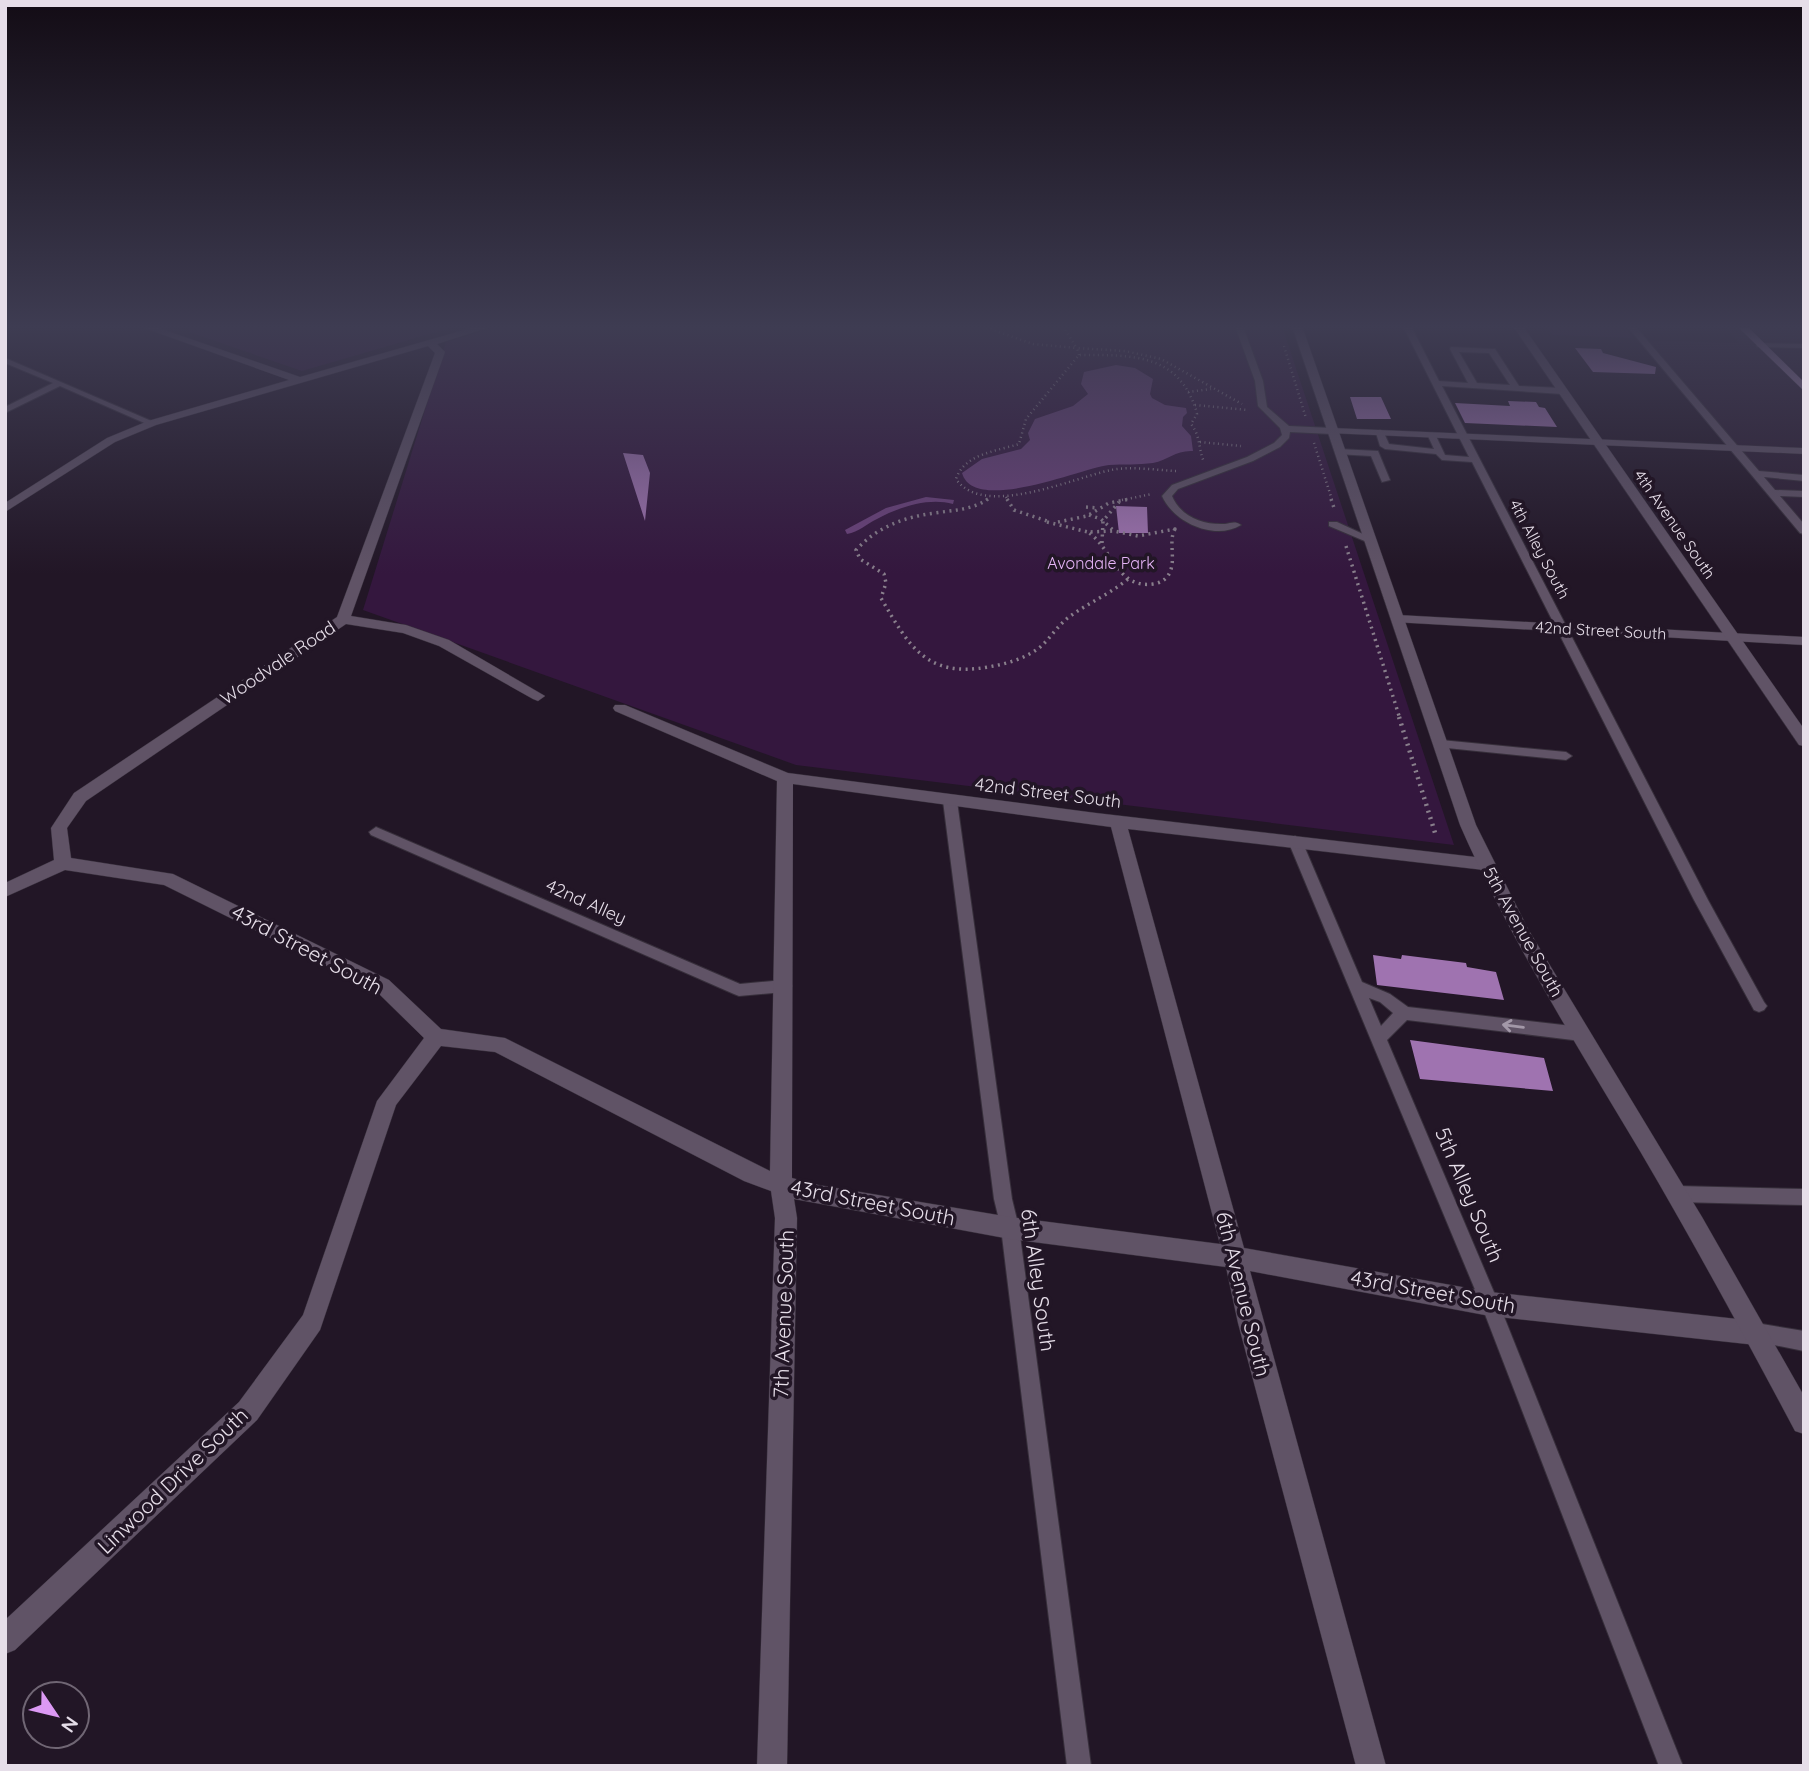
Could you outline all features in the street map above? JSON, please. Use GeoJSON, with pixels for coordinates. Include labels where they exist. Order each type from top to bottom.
{"type":"FeatureCollection","features":[{"type":"Feature","properties":{"kind":"street"},"geometry":{"type":"LineString","coordinates":[[5,508],[111,440],[152,423],[201,409]]}},
{"type":"Feature","properties":{"kind":"street","name":"Woodvale Road"},"geometry":{"type":"LineString","coordinates":[[63,863],[59,828],[80,797],[343,619],[419,409]]}},
{"type":"Feature","properties":{"kind":"street","name":"5th Avenue South"},"geometry":{"type":"LineString","coordinates":[[1325,409],[1484,864],[1510,916],[1677,1194],[1804,1422]]}},
{"type":"Feature","properties":{"kind":"street","name":"4th Avenue South"},"geometry":{"type":"LineString","coordinates":[[1574,409],[1804,741]]}},
{"type":"Feature","properties":{"kind":"street"},"geometry":{"type":"LineString","coordinates":[[1332,430],[1597,444],[1804,451]]}},
{"type":"Feature","properties":{"kind":"street"},"geometry":{"type":"LineString","coordinates":[[343,619],[407,629],[444,643],[538,696]]}},
{"type":"Feature","properties":{"kind":"street","name":"42nd Street South"},"geometry":{"type":"LineString","coordinates":[[1398,619],[1804,641]]}},
{"type":"Feature","properties":{"kind":"street","name":"42nd Street South"},"geometry":{"type":"LineString","coordinates":[[620,708],[785,778],[1118,822],[1484,864]]}},
{"type":"Feature","properties":{"kind":"street","name":"7th Avenue South"},"geometry":{"type":"LineString","coordinates":[[772,1766],[786,1218],[781,1185],[785,778]]}},
{"type":"Feature","properties":{"kind":"street","name":"6th Avenue South"},"geometry":{"type":"LineString","coordinates":[[1118,822],[1235,1257],[1250,1324],[1371,1766]]}},
{"type":"Feature","properties":{"kind":"street"},"geometry":{"type":"LineString","coordinates":[[5,891],[63,863]]}},
{"type":"Feature","properties":{"kind":"street","name":"43rd Street South"},"geometry":{"type":"LineString","coordinates":[[63,863],[167,878],[382,985],[436,1037],[498,1044],[752,1174],[781,1185],[818,1195],[1010,1228],[1235,1257],[1490,1304],[1756,1333]]}},
{"type":"Feature","properties":{"kind":"street","name":"Linwood Drive South"},"geometry":{"type":"LineString","coordinates":[[5,1640],[248,1411],[312,1322],[387,1101],[436,1037]]}},
{"type":"Feature","properties":{"kind":"lane"},"geometry":{"type":"LineString","coordinates":[[119,409],[152,423]]}},
{"type":"Feature","properties":{"kind":"lane"},"geometry":{"type":"LineString","coordinates":[[1266,409],[1286,429],[1332,430]]}},
{"type":"Feature","properties":{"kind":"lane","name":"4th Alley South"},"geometry":{"type":"LineString","coordinates":[[1449,409],[1701,900],[1759,1006]]}},
{"type":"Feature","properties":{"kind":"lane"},"geometry":{"type":"LineString","coordinates":[[1701,409],[1804,531]]}},
{"type":"Feature","properties":{"kind":"lane"},"geometry":{"type":"LineString","coordinates":[[1236,525],[1212,527],[1188,519],[1170,505],[1167,496],[1175,487],[1252,457],[1281,442],[1286,429]]}},
{"type":"Feature","properties":{"kind":"lane"},"geometry":{"type":"LineString","coordinates":[[1380,433],[1385,446]]}},
{"type":"Feature","properties":{"kind":"lane"},"geometry":{"type":"LineString","coordinates":[[1432,436],[1442,457],[1476,460]]}},
{"type":"Feature","properties":{"kind":"lane"},"geometry":{"type":"LineString","coordinates":[[1339,452],[1375,453],[1385,446],[1439,452]]}},
{"type":"Feature","properties":{"kind":"lane"},"geometry":{"type":"LineString","coordinates":[[1375,453],[1385,480]]}},
{"type":"Feature","properties":{"kind":"lane"},"geometry":{"type":"LineString","coordinates":[[1252,457],[1262,462]]}},
{"type":"Feature","properties":{"kind":"lane"},"geometry":{"type":"LineString","coordinates":[[1756,474],[1800,479]]}},
{"type":"Feature","properties":{"kind":"lane"},"geometry":{"type":"LineString","coordinates":[[1773,476],[1788,494]]}},
{"type":"Feature","properties":{"kind":"lane"},"geometry":{"type":"LineString","coordinates":[[1772,493],[1804,494]]}},
{"type":"Feature","properties":{"kind":"lane"},"geometry":{"type":"LineString","coordinates":[[1336,525],[1371,540]]}},
{"type":"Feature","properties":{"kind":"lane"},"geometry":{"type":"LineString","coordinates":[[1441,744],[1566,756]]}},
{"type":"Feature","properties":{"kind":"lane","name":"6th Alley South"},"geometry":{"type":"LineString","coordinates":[[950,801],[1003,1199],[1010,1228],[1079,1766]]}},
{"type":"Feature","properties":{"kind":"lane","name":"42nd Alley"},"geometry":{"type":"LineString","coordinates":[[376,832],[739,990],[784,986]]}},
{"type":"Feature","properties":{"kind":"lane","name":"5th Alley South"},"geometry":{"type":"LineString","coordinates":[[1295,841],[1490,1304],[1671,1766]]}},
{"type":"Feature","properties":{"kind":"lane"},"geometry":{"type":"LineString","coordinates":[[1356,986],[1385,998],[1404,1013],[1581,1034]]}},
{"type":"Feature","properties":{"kind":"lane"},"geometry":{"type":"LineString","coordinates":[[1378,1038],[1404,1013]]}},
{"type":"Feature","properties":{"kind":"lane"},"geometry":{"type":"LineString","coordinates":[[1677,1194],[1804,1197]]}},
{"type":"Feature","properties":{"kind":"lane"},"geometry":{"type":"LineString","coordinates":[[1756,1333],[1804,1341]]}},
{"type":"Feature","properties":{"kind":"path"},"geometry":{"type":"LineString","coordinates":[[1034,409],[1026,419],[1019,444],[964,465],[957,473],[959,485],[990,497],[1006,497],[1114,469],[1167,470],[1183,474]]}},
{"type":"Feature","properties":{"kind":"path"},"geometry":{"type":"LineString","coordinates":[[1196,409],[1197,414],[1191,424],[1200,436],[1200,453],[1207,466]]}},
{"type":"Feature","properties":{"kind":"path"},"geometry":{"type":"LineString","coordinates":[[1234,409],[1248,410]]}},
{"type":"Feature","properties":{"kind":"path"},"geometry":{"type":"LineString","coordinates":[[1304,409],[1336,525],[1436,836]]}},
{"type":"Feature","properties":{"kind":"path"},"geometry":{"type":"LineString","coordinates":[[1200,442],[1249,446]]}},
{"type":"Feature","properties":{"kind":"path"},"geometry":{"type":"LineString","coordinates":[[1047,522],[1076,519],[1119,501],[1153,493]]}},
{"type":"Feature","properties":{"kind":"path"},"geometry":{"type":"LineString","coordinates":[[990,497],[973,509],[918,515],[899,522],[871,535],[856,551],[860,559],[884,574],[886,583],[881,598],[901,632],[917,652],[931,663],[964,669],[1014,662],[1041,647],[1052,631],[1071,615],[1110,594],[1128,579]]}},
{"type":"Feature","properties":{"kind":"path"},"geometry":{"type":"LineString","coordinates":[[1006,497],[1014,510],[1086,532],[1102,545],[1117,571],[1128,579],[1154,585],[1166,578],[1173,569],[1176,555],[1172,534],[1175,528],[1138,536],[1114,531],[1086,532]]}},
{"type":"Feature","properties":{"kind":"path"},"geometry":{"type":"LineString","coordinates":[[1102,545],[1103,521],[1119,501]]}},
{"type":"Feature","properties":{"kind":"path"},"geometry":{"type":"LineString","coordinates":[[1086,507],[1099,508]]}},
{"type":"Feature","properties":{"kind":"path"},"geometry":{"type":"LineString","coordinates":[[1074,514],[1076,528]]}},
{"type":"Feature","properties":{"kind":"path"},"geometry":{"type":"LineString","coordinates":[[1089,515],[1103,521],[1114,531]]}},
{"type":"Feature","properties":{"kind":"shaded area"},"geometry":{"type":"Polygon","coordinates":[[[1065,409],[1186,409],[1182,426],[1191,436],[1193,451],[1182,452],[1158,462],[1109,465],[1007,490],[986,490],[971,485],[962,473],[982,459],[1021,449],[1030,440],[1028,433],[1035,419],[1065,409]]]}},
{"type":"Feature","properties":{"kind":"shaded area"},"geometry":{"type":"Polygon","coordinates":[[[1695,409],[1804,409],[1804,538],[1695,409]]]}},
{"type":"Feature","properties":{"kind":"shaded area"},"geometry":{"type":"Polygon","coordinates":[[[926,497],[954,500],[953,504],[914,504],[873,521],[859,530],[847,534],[845,530],[886,508],[926,497]]]}},
{"type":"Feature","properties":{"kind":"green space","name":"Avondale Park"},"geometry":{"type":"Polygon","coordinates":[[[425,409],[1309,409],[1454,845],[796,765],[363,610],[425,409]]]}},
{"type":"Feature","properties":{"kind":"building"},"geometry":{"type":"Polygon","coordinates":[[[1354,409],[1386,409],[1391,419],[1357,419],[1354,409]]]}},
{"type":"Feature","properties":{"kind":"building"},"geometry":{"type":"Polygon","coordinates":[[[1458,409],[1545,409],[1557,427],[1465,423],[1458,409]]]}},
{"type":"Feature","properties":{"kind":"building"},"geometry":{"type":"Polygon","coordinates":[[[623,453],[643,455],[650,473],[645,521],[623,453]]]}},
{"type":"Feature","properties":{"kind":"building"},"geometry":{"type":"Polygon","coordinates":[[[1116,506],[1147,507],[1148,533],[1119,533],[1116,506]]]}},
{"type":"Feature","properties":{"kind":"building"},"geometry":{"type":"Polygon","coordinates":[[[1373,955],[1401,959],[1402,955],[1466,963],[1467,967],[1496,972],[1504,1000],[1377,985],[1373,955]]]}},
{"type":"Feature","properties":{"kind":"building"},"geometry":{"type":"Polygon","coordinates":[[[1410,1040],[1544,1058],[1553,1091],[1420,1079],[1410,1040]]]}}]}
